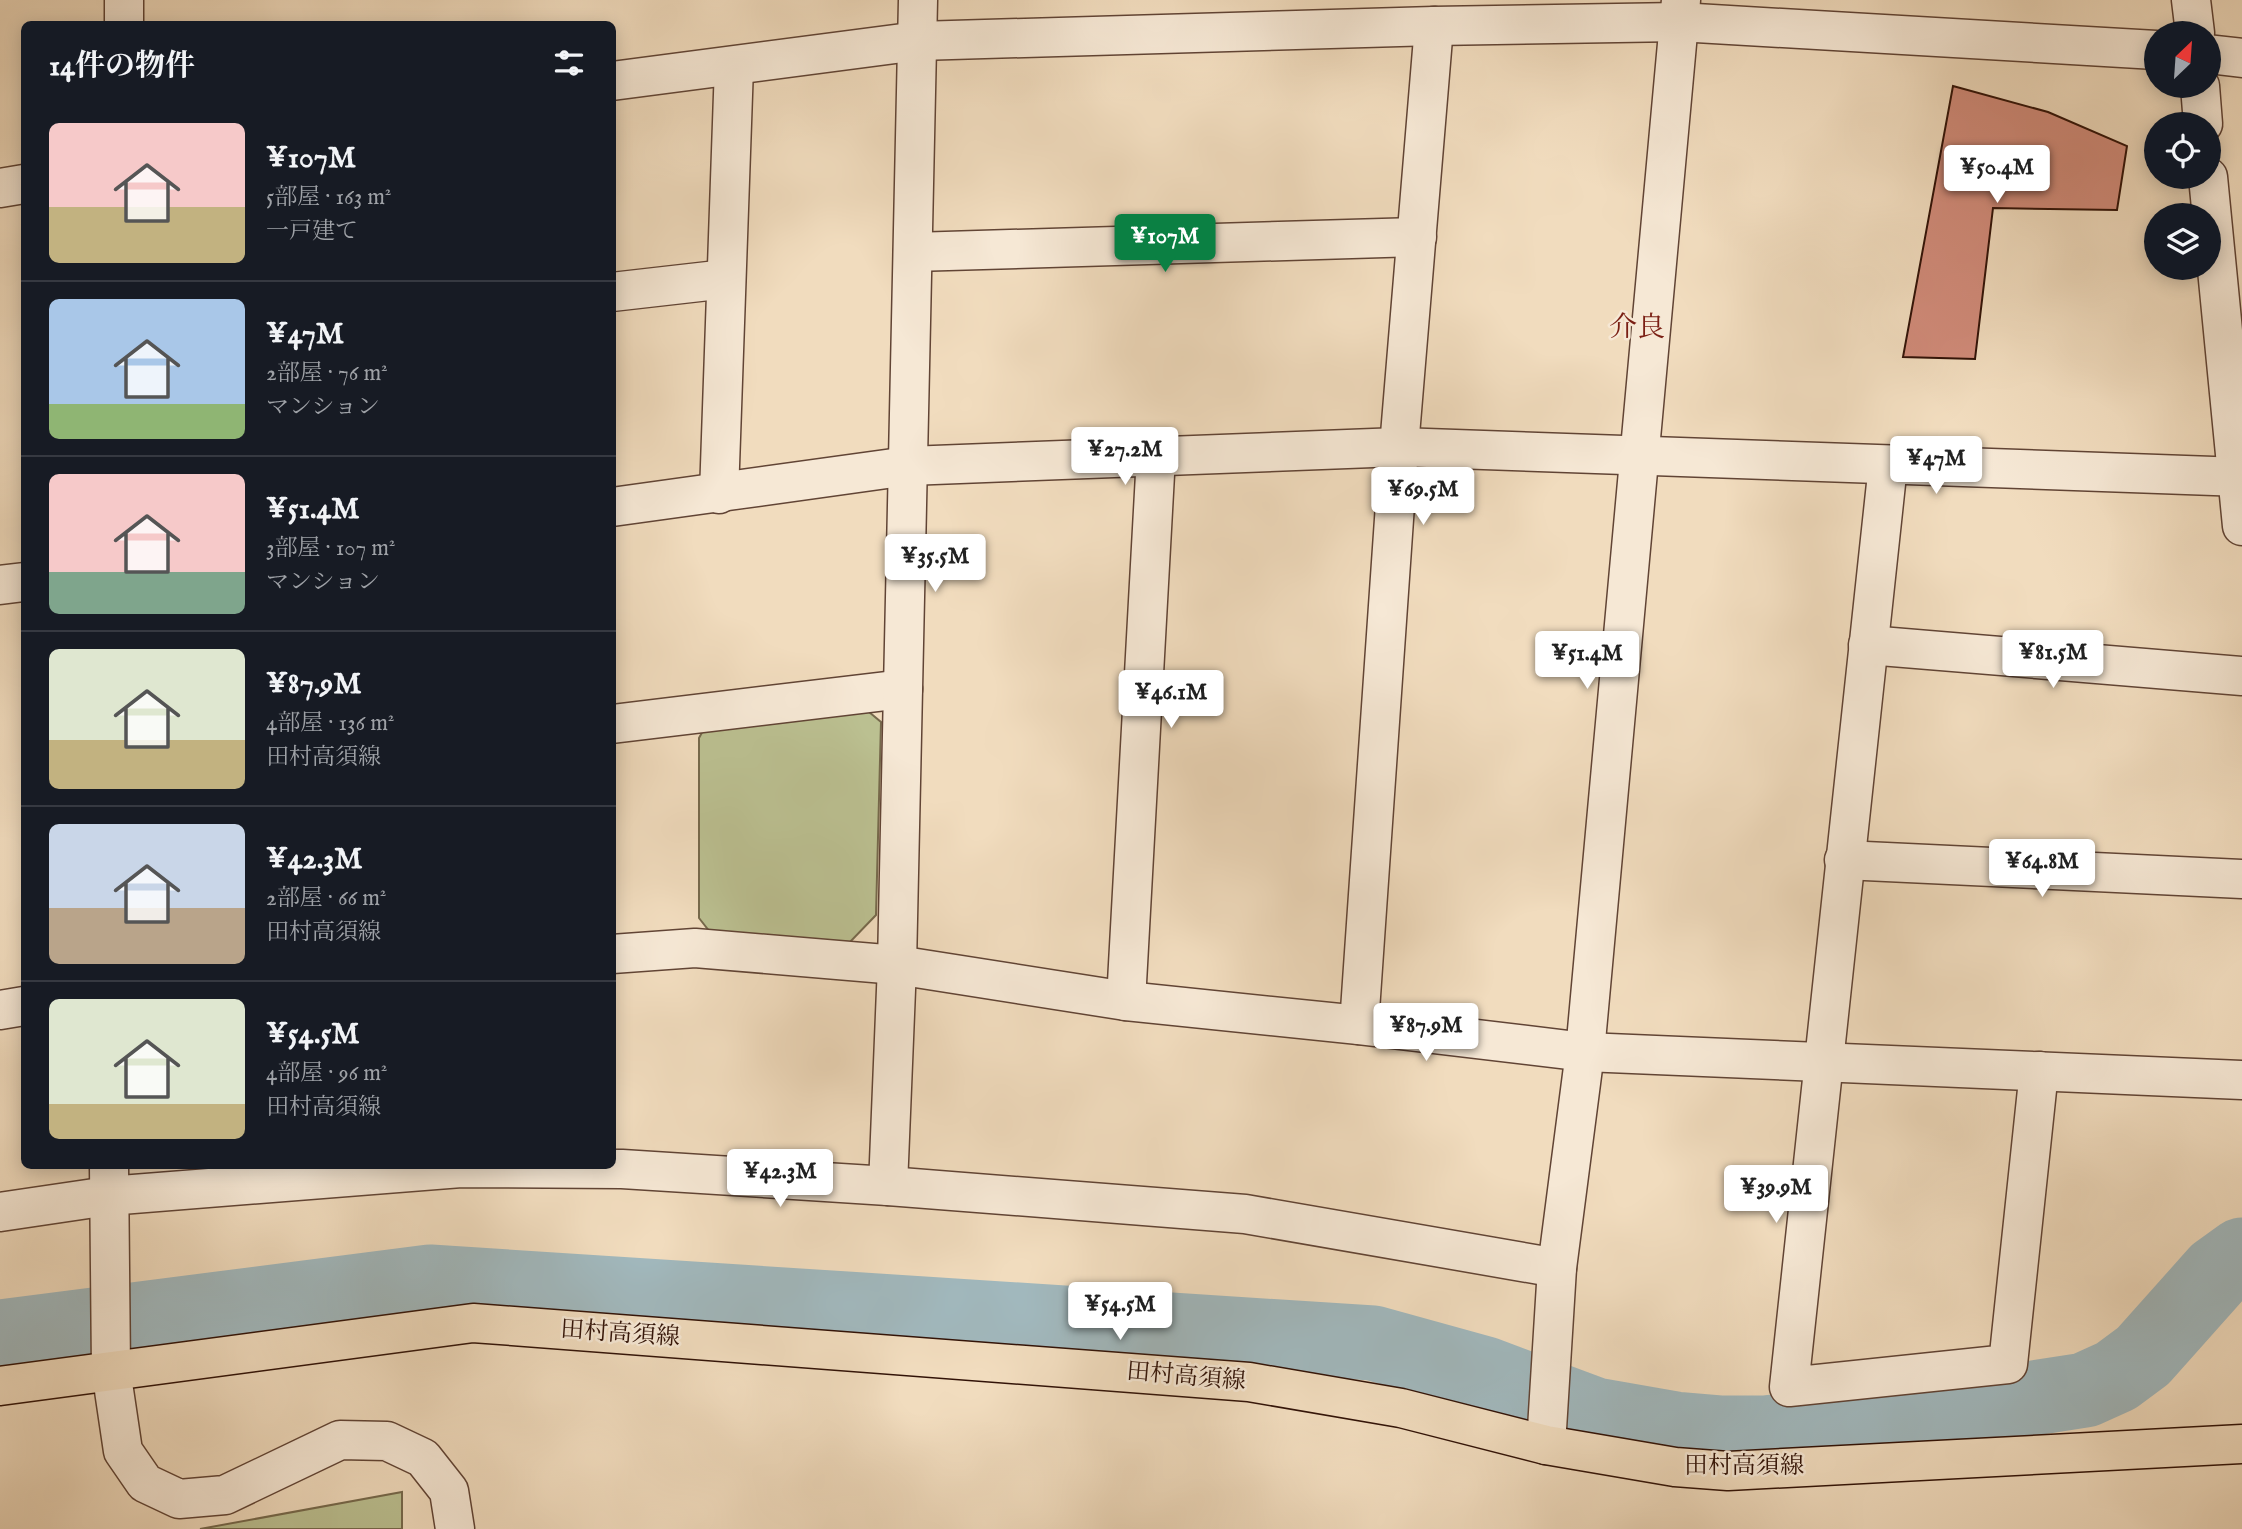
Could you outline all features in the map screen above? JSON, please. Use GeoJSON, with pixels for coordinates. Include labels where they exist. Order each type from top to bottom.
{"type":"FeatureCollection","features":[{"type":"Feature","properties":{"kind":"main road","name":"田村高須線"},"geometry":{"type":"LineString","coordinates":[[0,1387],[110,1340],[473,1323],[1249,1382],[1401,1408],[1547,1417],[1675,1467],[1728,1471],[2242,1444]]}},
{"type":"Feature","properties":{"kind":"street"},"geometry":{"type":"LineString","coordinates":[[124,0],[124,21]]}},
{"type":"Feature","properties":{"kind":"street"},"geometry":{"type":"LineString","coordinates":[[888,1186],[897,965],[918,0]]}},
{"type":"Feature","properties":{"kind":"street"},"geometry":{"type":"LineString","coordinates":[[2191,0],[2194,21]]}},
{"type":"Feature","properties":{"kind":"street"},"geometry":{"type":"LineString","coordinates":[[1547,1417],[1557,1268],[1585,1052],[1680,11]]}},
{"type":"Feature","properties":{"kind":"street"},"geometry":{"type":"LineString","coordinates":[[616,81],[918,41],[1434,26],[1680,11],[2144,49]]}},
{"type":"Feature","properties":{"kind":"street"},"geometry":{"type":"LineString","coordinates":[[1359,1025],[1399,447],[1434,26]]}},
{"type":"Feature","properties":{"kind":"street"},"geometry":{"type":"LineString","coordinates":[[2221,56],[2242,58]]}},
{"type":"Feature","properties":{"kind":"street"},"geometry":{"type":"LineString","coordinates":[[719,494],[734,66]]}},
{"type":"Feature","properties":{"kind":"street"},"geometry":{"type":"LineString","coordinates":[[0,188],[21,184]]}},
{"type":"Feature","properties":{"kind":"street"},"geometry":{"type":"LineString","coordinates":[[2211,189],[2229,264],[2242,526]]}},
{"type":"Feature","properties":{"kind":"street"},"geometry":{"type":"LineString","coordinates":[[913,252],[1416,237]]}},
{"type":"Feature","properties":{"kind":"street"},"geometry":{"type":"LineString","coordinates":[[616,292],[726,279]]}},
{"type":"Feature","properties":{"kind":"street"},"geometry":{"type":"LineString","coordinates":[[616,507],[908,466],[1399,447],[2239,477]]}},
{"type":"Feature","properties":{"kind":"street"},"geometry":{"type":"LineString","coordinates":[[1126,1001],[1156,456]]}},
{"type":"Feature","properties":{"kind":"street"},"geometry":{"type":"LineString","coordinates":[[1888,465],[1789,1387],[2008,1364],[2039,1072]]}},
{"type":"Feature","properties":{"kind":"street"},"geometry":{"type":"LineString","coordinates":[[0,585],[21,582]]}},
{"type":"Feature","properties":{"kind":"street"},"geometry":{"type":"LineString","coordinates":[[1868,645],[2242,676]]}},
{"type":"Feature","properties":{"kind":"street"},"geometry":{"type":"LineString","coordinates":[[616,724],[903,689]]}},
{"type":"Feature","properties":{"kind":"street"},"geometry":{"type":"LineString","coordinates":[[1844,860],[2242,879]]}},
{"type":"Feature","properties":{"kind":"street"},"geometry":{"type":"LineString","coordinates":[[616,954],[695,948],[897,965],[1126,1001],[1585,1052],[2242,1080]]}},
{"type":"Feature","properties":{"kind":"street"},"geometry":{"type":"LineString","coordinates":[[0,1010],[21,1006]]}},
{"type":"Feature","properties":{"kind":"street"},"geometry":{"type":"LineString","coordinates":[[0,1212],[108,1181],[434,1169]]}},
{"type":"Feature","properties":{"kind":"street"},"geometry":{"type":"LineString","coordinates":[[616,1169],[888,1186],[1245,1214],[1557,1268]]}},
{"type":"Feature","properties":{"kind":"street"},"geometry":{"type":"LineString","coordinates":[[108,1181],[110,1340],[123,1451],[145,1483],[179,1499],[225,1495],[340,1440],[387,1441],[423,1458],[449,1491],[455,1529]]}},
{"type":"Feature","properties":{"kind":"green space"},"geometry":{"type":"Polygon","coordinates":[[[863,707],[881,722],[876,915],[850,942],[710,932],[699,918],[699,738],[705,727],[863,707]]]}},
{"type":"Feature","properties":{"kind":"green space"},"geometry":{"type":"Polygon","coordinates":[[[402,1492],[402,1529],[200,1529],[402,1492]]]}},
{"type":"Feature","properties":{"kind":"building"},"geometry":{"type":"Polygon","coordinates":[[[1953,86],[2048,112],[2127,146],[2117,210],[1993,208],[1975,359],[1903,357],[1953,86]]]}},
{"type":"Feature","properties":{"kind":"waterway"},"geometry":{"type":"LineString","coordinates":[[0,1337],[430,1282],[1373,1343],[1485,1374],[1595,1415],[1675,1429],[1765,1433],[1918,1416],[2085,1390],[2116,1376],[2143,1356],[2217,1273],[2242,1255]]}},
{"type":"Feature","properties":{"kind":"district","name":"介良"},"geometry":{"type":"Point","coordinates":[1637,328]}}]}
